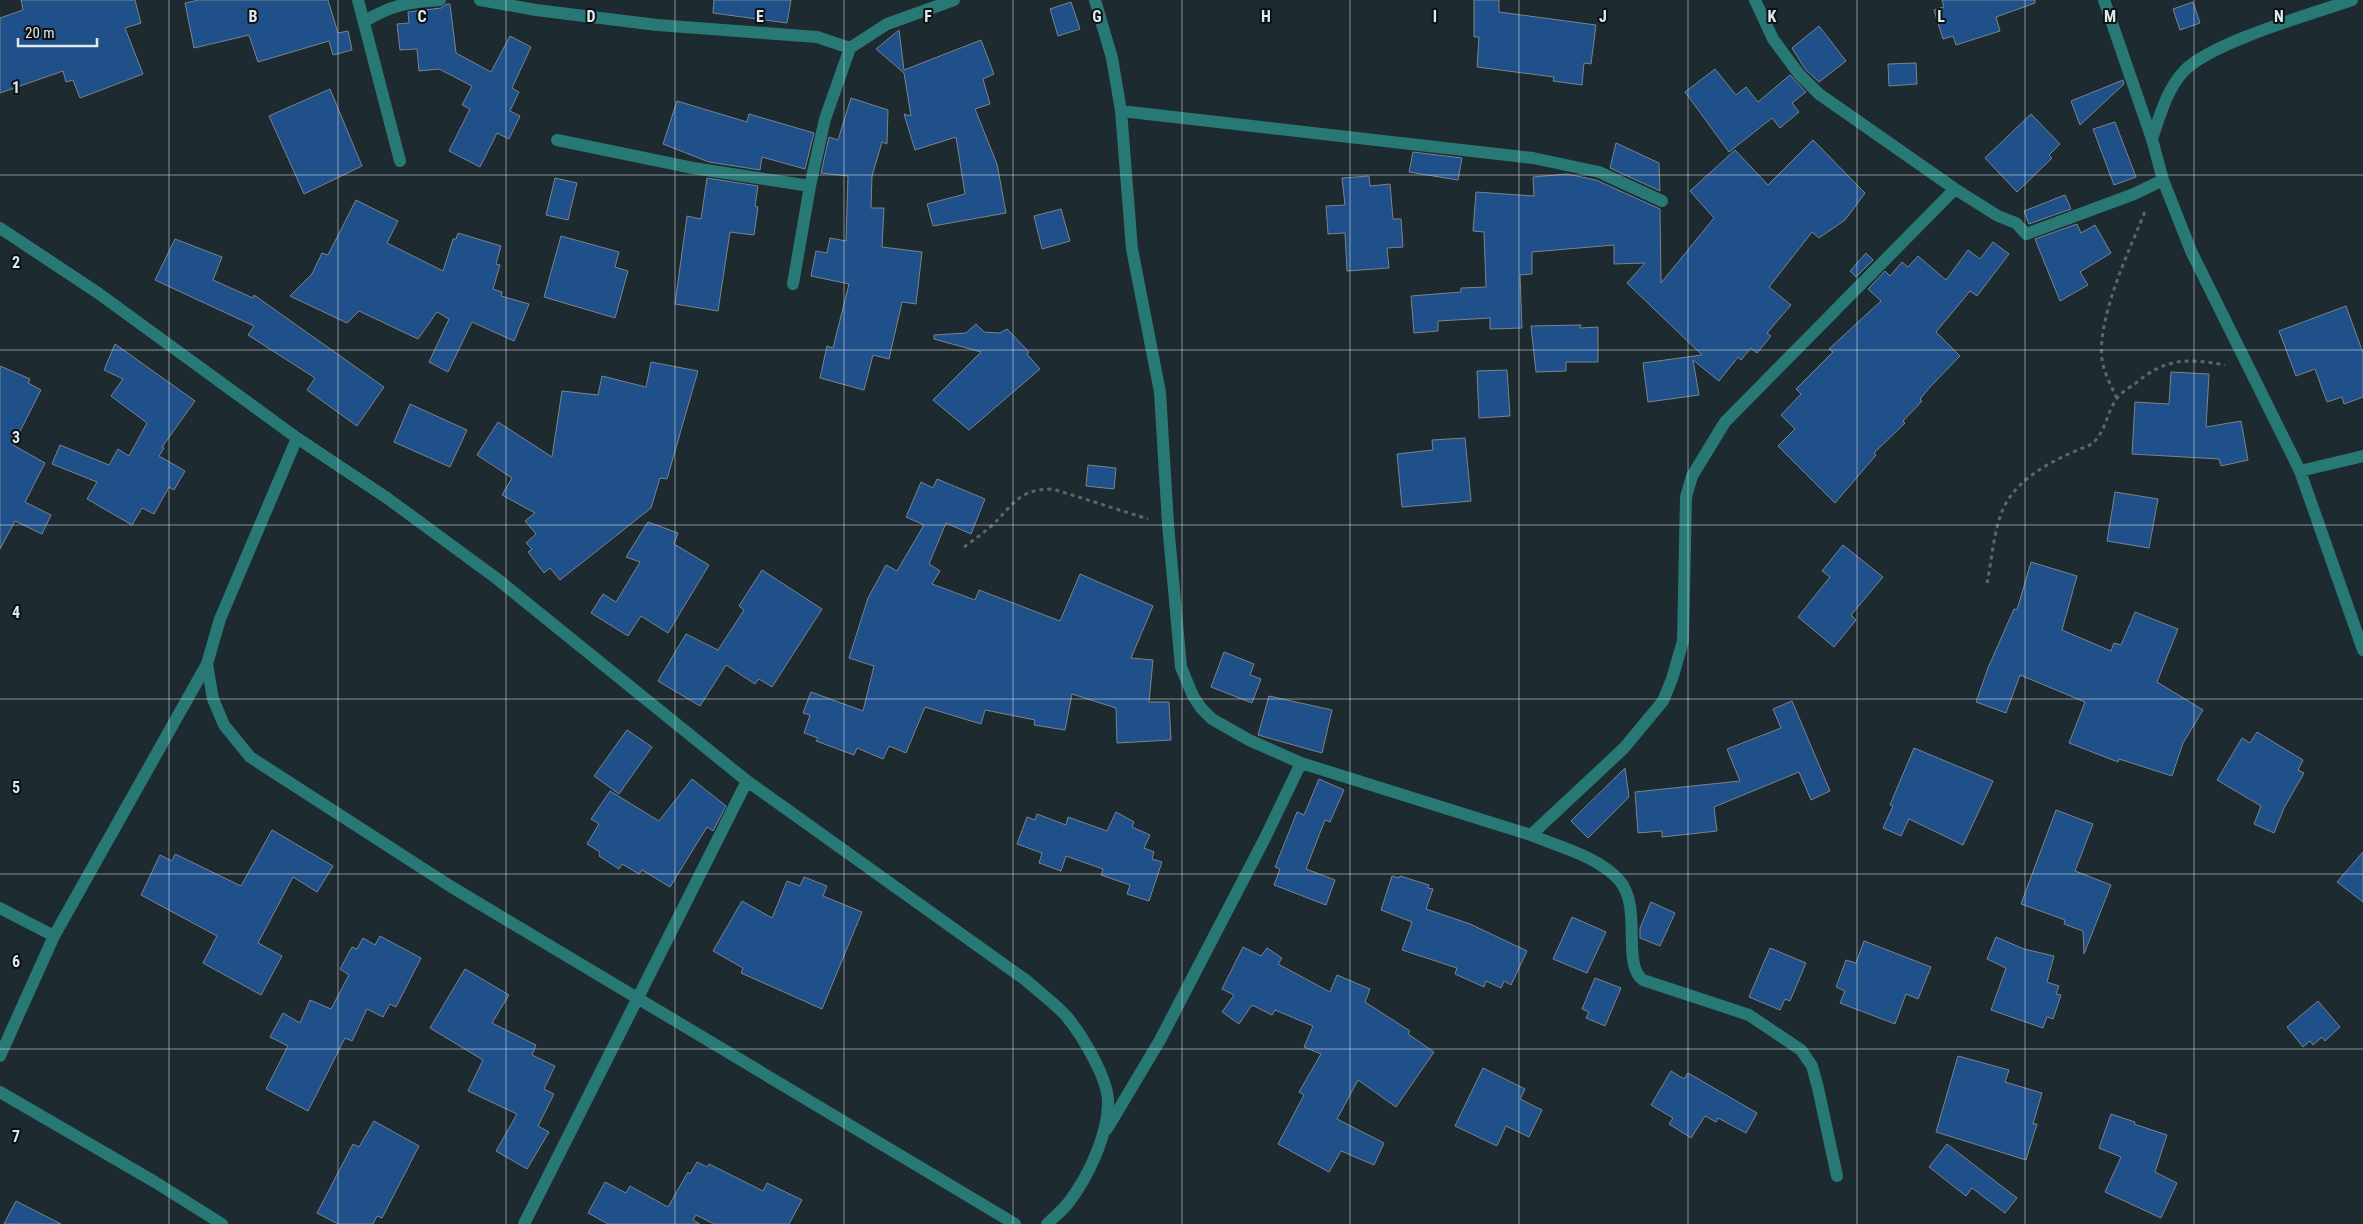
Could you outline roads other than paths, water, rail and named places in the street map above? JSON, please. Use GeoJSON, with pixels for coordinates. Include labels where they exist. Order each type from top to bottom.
{"type":"FeatureCollection","features":[{"type":"Feature","properties":{"kind":"street"},"geometry":{"type":"LineString","coordinates":[[358,0],[400,161]]}},
{"type":"Feature","properties":{"kind":"street"},"geometry":{"type":"LineString","coordinates":[[365,21],[385,9],[406,2],[440,0]]}},
{"type":"Feature","properties":{"kind":"street"},"geometry":{"type":"LineString","coordinates":[[480,0],[536,10],[658,25],[817,37],[850,48]]}},
{"type":"Feature","properties":{"kind":"street"},"geometry":{"type":"LineString","coordinates":[[793,284],[810,186],[826,119],[850,48],[887,24],[954,0]]}},
{"type":"Feature","properties":{"kind":"street"},"geometry":{"type":"LineString","coordinates":[[1094,0],[1112,58],[1121,111],[1132,249],[1160,392],[1168,524],[1181,667],[1193,696],[1201,708],[1212,718],[1249,740],[1301,762],[1531,834],[1597,863],[1619,880],[1629,895],[1634,966],[1638,977],[1749,1015],[1801,1050],[1812,1066],[1837,1176]]}},
{"type":"Feature","properties":{"kind":"street"},"geometry":{"type":"LineString","coordinates":[[1755,0],[1773,39],[1799,74],[1819,94],[1955,189],[1998,216],[2016,223],[2026,234],[2160,182]]}},
{"type":"Feature","properties":{"kind":"street"},"geometry":{"type":"LineString","coordinates":[[2104,0],[2152,139],[2160,182],[2191,251],[2300,471],[2363,650]]}},
{"type":"Feature","properties":{"kind":"street"},"geometry":{"type":"LineString","coordinates":[[2152,139],[2169,93],[2185,70],[2233,42],[2352,0]]}},
{"type":"Feature","properties":{"kind":"street"},"geometry":{"type":"LineString","coordinates":[[1121,111],[1533,158],[1599,172],[1662,201]]}},
{"type":"Feature","properties":{"kind":"street"},"geometry":{"type":"LineString","coordinates":[[557,140],[693,168],[810,186]]}},
{"type":"Feature","properties":{"kind":"street"},"geometry":{"type":"LineString","coordinates":[[1531,834],[1624,748],[1662,701],[1672,679],[1683,641],[1686,497],[1692,476],[1725,422],[1955,189]]}},
{"type":"Feature","properties":{"kind":"street"},"geometry":{"type":"LineString","coordinates":[[0,228],[98,293],[298,438],[387,498],[496,578],[747,781],[1027,981],[1066,1016],[1084,1040],[1100,1072],[1108,1102],[1104,1135]]}},
{"type":"Feature","properties":{"kind":"street"},"geometry":{"type":"LineString","coordinates":[[0,1056],[54,936],[207,664],[220,619],[298,438]]}},
{"type":"Feature","properties":{"kind":"street"},"geometry":{"type":"LineString","coordinates":[[2300,471],[2363,456]]}},
{"type":"Feature","properties":{"kind":"street"},"geometry":{"type":"LineString","coordinates":[[207,664],[213,699],[224,725],[250,757],[450,886],[1015,1224]]}},
{"type":"Feature","properties":{"kind":"street"},"geometry":{"type":"LineString","coordinates":[[1047,1224],[1069,1202],[1090,1166],[1104,1135],[1160,1040],[1266,836],[1301,762]]}},
{"type":"Feature","properties":{"kind":"street"},"geometry":{"type":"LineString","coordinates":[[524,1224],[747,781]]}},
{"type":"Feature","properties":{"kind":"street"},"geometry":{"type":"LineString","coordinates":[[0,908],[54,936]]}},
{"type":"Feature","properties":{"kind":"street"},"geometry":{"type":"LineString","coordinates":[[0,1092],[155,1182],[222,1224]]}}]}
